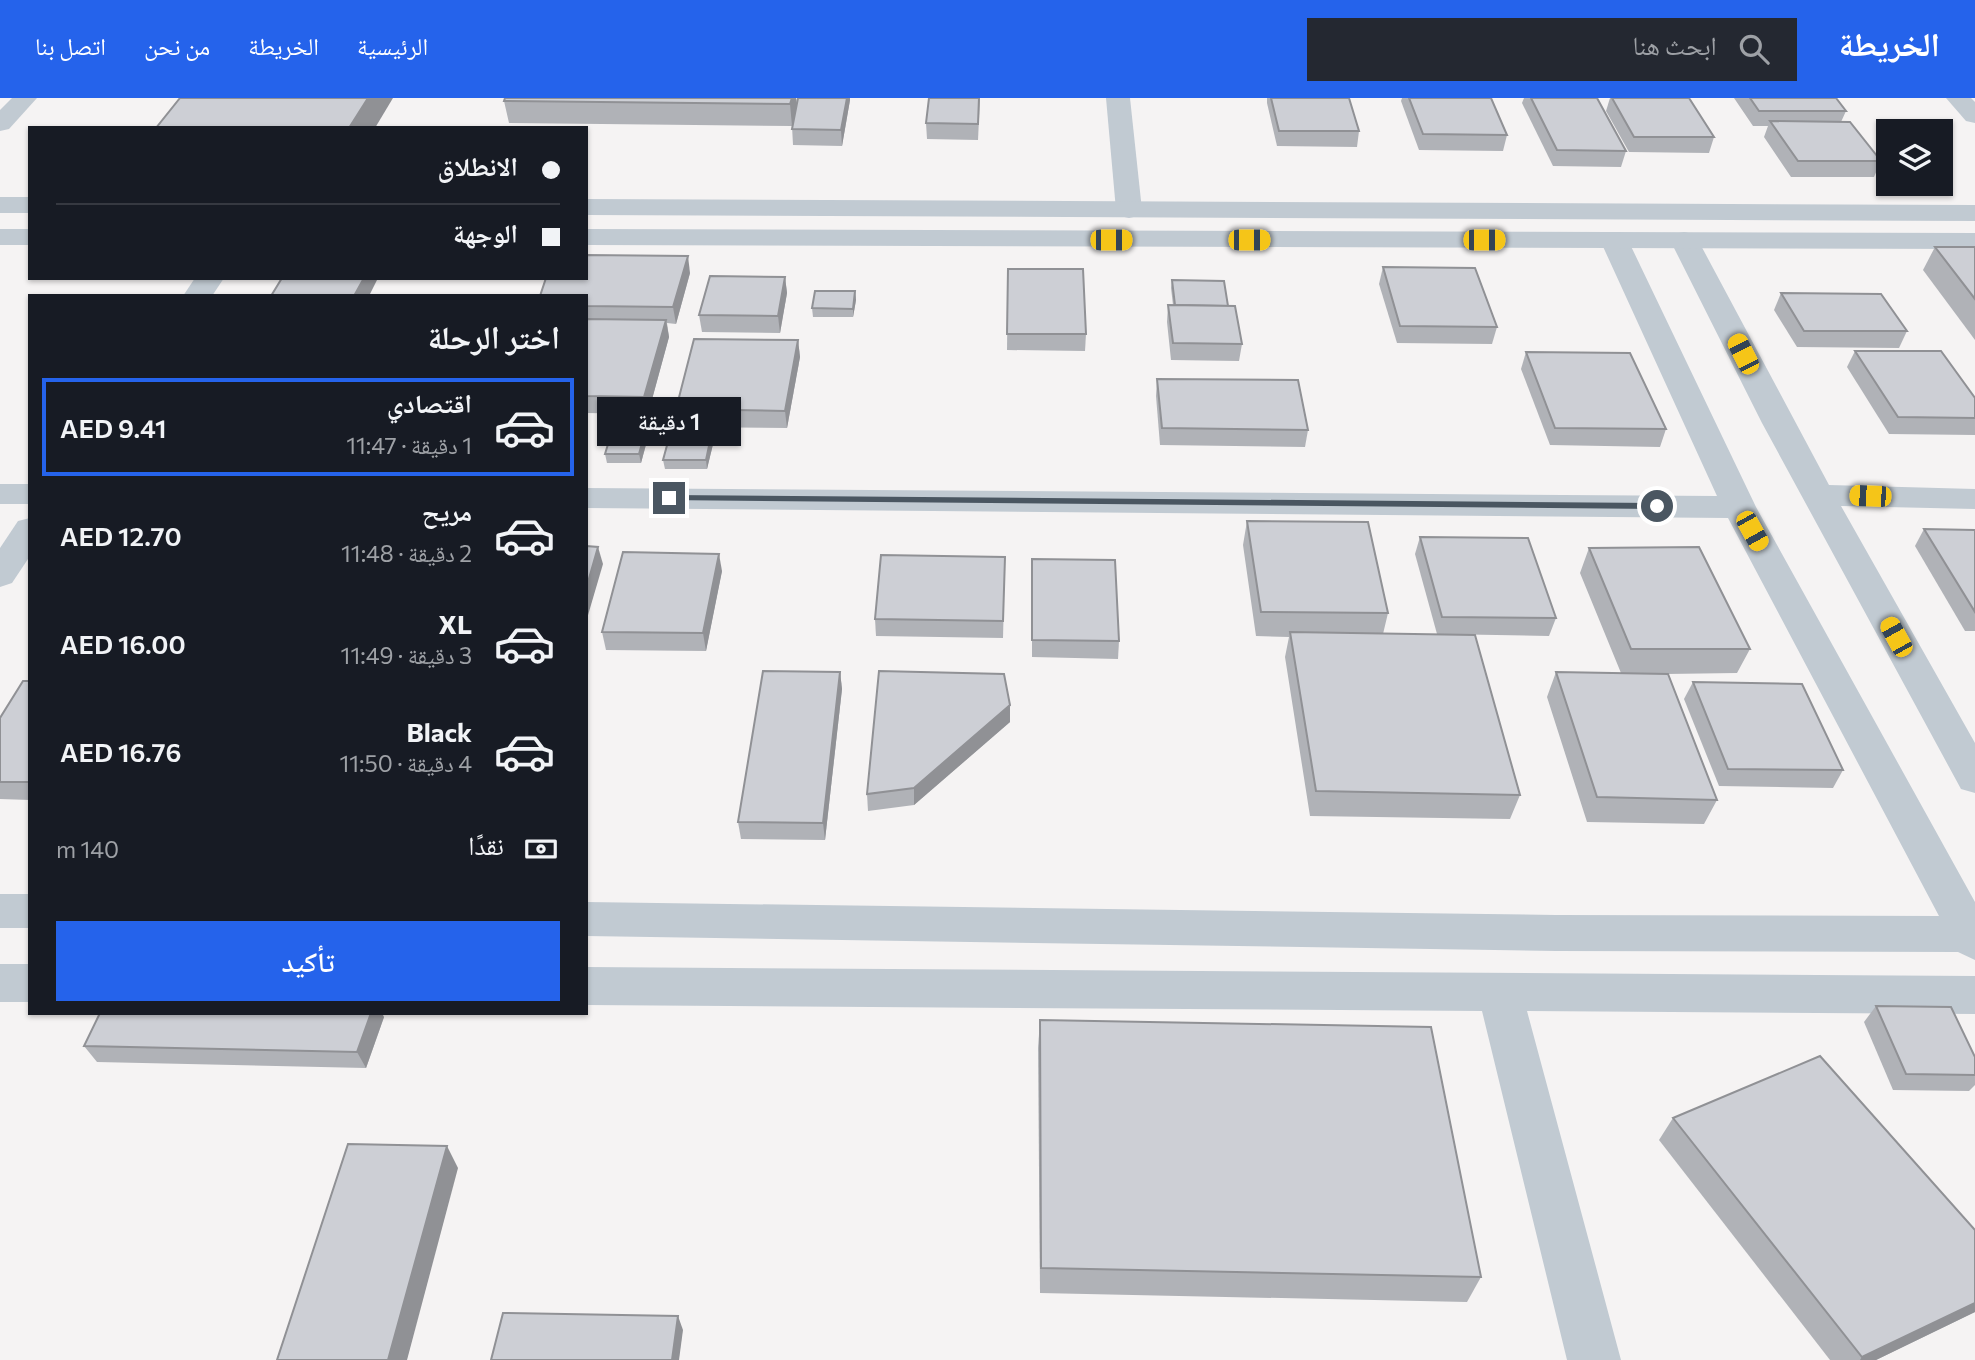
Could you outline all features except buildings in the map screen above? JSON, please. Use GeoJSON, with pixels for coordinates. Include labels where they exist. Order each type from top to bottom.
{"type":"FeatureCollection","features":[{"type":"Feature","properties":{"kind":"street"},"geometry":{"type":"LineString","coordinates":[[0,124],[24,98]]}},
{"type":"Feature","properties":{"kind":"street"},"geometry":{"type":"LineString","coordinates":[[1118,98],[1129,209]]}},
{"type":"Feature","properties":{"kind":"street"},"geometry":{"type":"LineString","coordinates":[[1958,98],[1975,116]]}},
{"type":"Feature","properties":{"kind":"street"},"geometry":{"type":"LineString","coordinates":[[0,205],[28,205]]}},
{"type":"Feature","properties":{"kind":"street"},"geometry":{"type":"LineString","coordinates":[[588,207],[1975,213]]}},
{"type":"Feature","properties":{"kind":"street"},"geometry":{"type":"LineString","coordinates":[[0,237],[28,237]]}},
{"type":"Feature","properties":{"kind":"street"},"geometry":{"type":"LineString","coordinates":[[588,237],[1975,241]]}},
{"type":"Feature","properties":{"kind":"street"},"geometry":{"type":"LineString","coordinates":[[588,919],[1556,933],[1974,936],[1739,507],[1614,240]]}},
{"type":"Feature","properties":{"kind":"street"},"geometry":{"type":"LineString","coordinates":[[1684,240],[1818,495],[1975,778]]}},
{"type":"Feature","properties":{"kind":"street"},"geometry":{"type":"LineString","coordinates":[[0,494],[28,494]]}},
{"type":"Feature","properties":{"kind":"street"},"geometry":{"type":"LineString","coordinates":[[1818,495],[1975,499]]}},
{"type":"Feature","properties":{"kind":"street"},"geometry":{"type":"LineString","coordinates":[[588,498],[1739,507]]}},
{"type":"Feature","properties":{"kind":"street"},"geometry":{"type":"LineString","coordinates":[[0,575],[28,533]]}},
{"type":"Feature","properties":{"kind":"street"},"geometry":{"type":"LineString","coordinates":[[0,911],[28,911]]}},
{"type":"Feature","properties":{"kind":"street"},"geometry":{"type":"LineString","coordinates":[[0,983],[28,983]]}},
{"type":"Feature","properties":{"kind":"street"},"geometry":{"type":"LineString","coordinates":[[588,986],[1975,995]]}},
{"type":"Feature","properties":{"kind":"street"},"geometry":{"type":"LineString","coordinates":[[1500,992],[1594,1360]]}},
{"type":"Feature","properties":{"kind":"route"},"geometry":{"type":"LineString","coordinates":[[669,498],[1657,506]]}}]}
